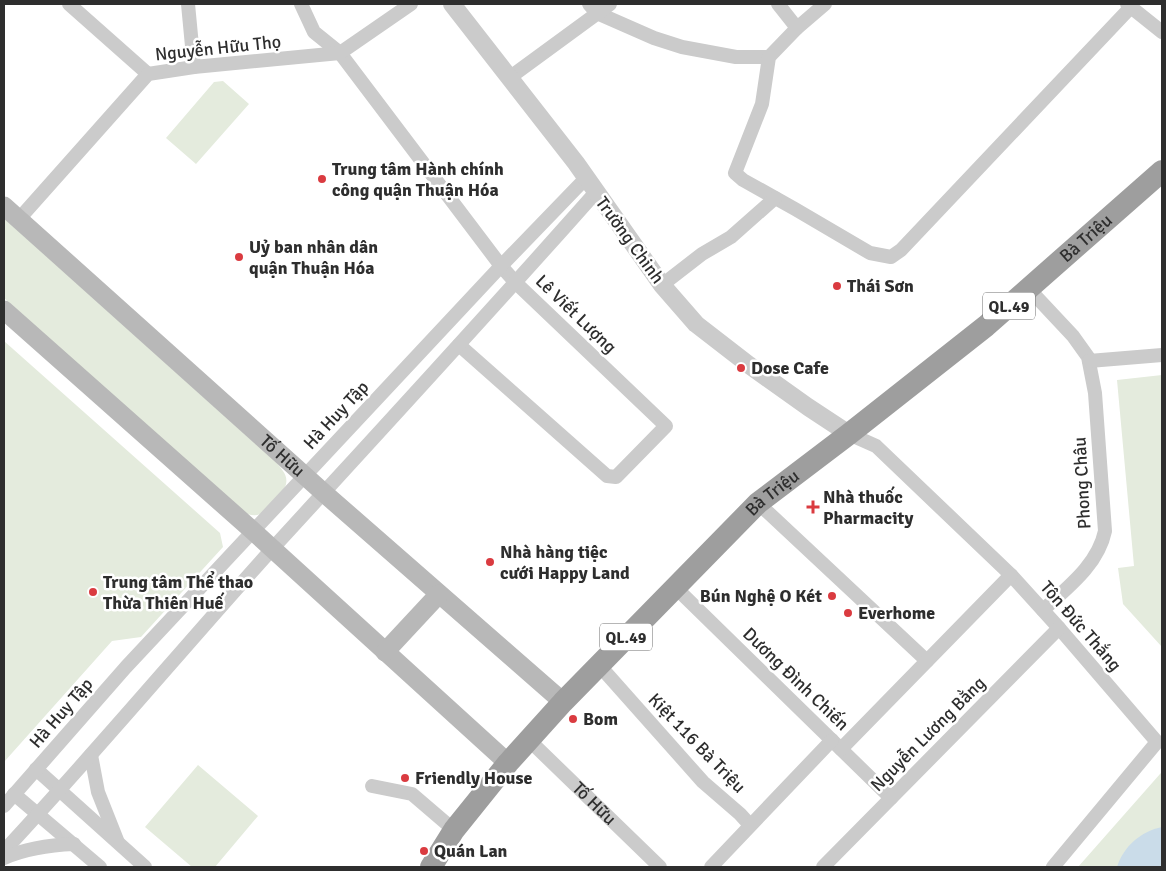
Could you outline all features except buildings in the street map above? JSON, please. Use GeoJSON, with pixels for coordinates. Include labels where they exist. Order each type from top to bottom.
{"type":"FeatureCollection","features":[{"type":"Feature","properties":{"kind":"highway","name":"Bà Triệu"},"geometry":{"type":"LineString","coordinates":[[431,867],[454,830],[508,763],[563,702],[758,502],[850,434],[986,326],[1162,170]]}},
{"type":"Feature","properties":{"kind":"main road","name":"Tố Hữu"},"geometry":{"type":"LineString","coordinates":[[4,206],[324,493],[563,702]]}},
{"type":"Feature","properties":{"kind":"main road"},"geometry":{"type":"LineString","coordinates":[[4,310],[253,531],[508,763]]}},
{"type":"Feature","properties":{"kind":"main road"},"geometry":{"type":"LineString","coordinates":[[385,652],[439,594]]}},
{"type":"Feature","properties":{"kind":"street"},"geometry":{"type":"LineString","coordinates":[[69,4],[148,74]]}},
{"type":"Feature","properties":{"kind":"street"},"geometry":{"type":"LineString","coordinates":[[188,4],[194,67]]}},
{"type":"Feature","properties":{"kind":"street","name":"Lê Viết Lượng"},"geometry":{"type":"LineString","coordinates":[[301,4],[314,32],[340,53],[501,266],[516,283],[666,426],[616,477],[607,476],[459,345]]}},
{"type":"Feature","properties":{"kind":"street","name":"Nguyễn Hữu Thọ"},"geometry":{"type":"LineString","coordinates":[[19,220],[148,74],[194,67],[340,53],[410,4]]}},
{"type":"Feature","properties":{"kind":"street","name":"Trường Chinh"},"geometry":{"type":"LineString","coordinates":[[452,4],[586,178],[662,284],[696,324],[764,375],[850,434]]}},
{"type":"Feature","properties":{"kind":"street"},"geometry":{"type":"LineString","coordinates":[[509,78],[593,9],[610,4]]}},
{"type":"Feature","properties":{"kind":"street"},"geometry":{"type":"LineString","coordinates":[[778,4],[797,28]]}},
{"type":"Feature","properties":{"kind":"street"},"geometry":{"type":"LineString","coordinates":[[825,4],[797,28],[769,57],[762,104],[735,173],[743,180],[870,253],[891,257],[908,244],[1129,5],[1162,32]]}},
{"type":"Feature","properties":{"kind":"street"},"geometry":{"type":"LineString","coordinates":[[593,9],[654,38],[682,47],[736,57],[769,57]]}},
{"type":"Feature","properties":{"kind":"street","name":"Hà Huy Tập"},"geometry":{"type":"LineString","coordinates":[[4,806],[126,667],[501,266],[586,178]]}},
{"type":"Feature","properties":{"kind":"street"},"geometry":{"type":"LineString","coordinates":[[4,851],[272,549],[516,283],[596,192]]}},
{"type":"Feature","properties":{"kind":"street"},"geometry":{"type":"LineString","coordinates":[[662,284],[702,254],[731,237],[775,198]]}},
{"type":"Feature","properties":{"kind":"street","name":"Phong Châu"},"geometry":{"type":"LineString","coordinates":[[1029,289],[1073,336],[1089,361],[1095,393],[1105,531],[1102,543],[1092,562],[1077,579],[1043,610]]}},
{"type":"Feature","properties":{"kind":"street"},"geometry":{"type":"LineString","coordinates":[[1089,361],[1162,355]]}},
{"type":"Feature","properties":{"kind":"street","name":"Tôn Đức Thắng"},"geometry":{"type":"LineString","coordinates":[[850,434],[876,446],[1011,575],[1160,742],[1053,867]]}},
{"type":"Feature","properties":{"kind":"street"},"geometry":{"type":"LineString","coordinates":[[758,502],[927,662]]}},
{"type":"Feature","properties":{"kind":"street"},"geometry":{"type":"LineString","coordinates":[[711,867],[750,825],[927,662],[1011,575]]}},
{"type":"Feature","properties":{"kind":"street","name":"Dương Đình Chiến"},"geometry":{"type":"LineString","coordinates":[[675,586],[891,798]]}},
{"type":"Feature","properties":{"kind":"street","name":"Nguyễn Lương Bằng"},"geometry":{"type":"LineString","coordinates":[[823,867],[1059,628]]}},
{"type":"Feature","properties":{"kind":"street","name":"Kiệt 116 Bà Triệu"},"geometry":{"type":"LineString","coordinates":[[599,665],[703,782],[750,825]]}},
{"type":"Feature","properties":{"kind":"street","name":"Tố Hữu"},"geometry":{"type":"LineString","coordinates":[[529,740],[660,867]]}},
{"type":"Feature","properties":{"kind":"street","name":"Hà Huy Tập"},"geometry":{"type":"LineString","coordinates":[[91,755],[98,792],[119,845]]}},
{"type":"Feature","properties":{"kind":"street","name":"Hà Huy Tập"},"geometry":{"type":"LineString","coordinates":[[36,769],[145,867]]}},
{"type":"Feature","properties":{"kind":"street"},"geometry":{"type":"LineString","coordinates":[[372,786],[412,794],[454,830]]}},
{"type":"Feature","properties":{"kind":"street"},"geometry":{"type":"LineString","coordinates":[[14,794],[100,867]]}},
{"type":"Feature","properties":{"kind":"street"},"geometry":{"type":"LineString","coordinates":[[4,858],[20,851],[40,846],[74,844]]}},
{"type":"Feature","properties":{"kind":"shaded area"},"geometry":{"type":"Polygon","coordinates":[[[223,81],[249,104],[196,164],[166,138],[214,82],[223,81]]]}},
{"type":"Feature","properties":{"kind":"shaded area"},"geometry":{"type":"Polygon","coordinates":[[[4,218],[277,463],[283,470],[286,484],[279,495],[263,512],[253,515],[241,511],[4,298],[4,218]]]}},
{"type":"Feature","properties":{"kind":"shaded area","name":"Trung tâm Thể thao Thừa Thiên Huế"},"geometry":{"type":"Polygon","coordinates":[[[4,341],[220,533],[223,547],[141,637],[112,641],[4,762],[4,341]]]}},
{"type":"Feature","properties":{"kind":"shaded area"},"geometry":{"type":"Polygon","coordinates":[[[1162,375],[1162,647],[1123,604],[1118,568],[1134,566],[1117,380],[1162,375]]]}},
{"type":"Feature","properties":{"kind":"shaded area"},"geometry":{"type":"Polygon","coordinates":[[[198,765],[258,816],[215,867],[192,867],[145,827],[198,765]]]}},
{"type":"Feature","properties":{"kind":"shaded area"},"geometry":{"type":"Polygon","coordinates":[[[1162,772],[1162,867],[1078,867],[1160,774],[1162,772]]]}},
{"type":"Feature","properties":{"kind":"water"},"geometry":{"type":"Polygon","coordinates":[[[1162,827],[1162,867],[1117,867],[1124,853],[1134,841],[1147,832],[1162,827]]]}},
{"type":"Feature","properties":{"kind":"place","name":"Trung tâm Hành chính công quận Thuận Hóa"},"geometry":{"type":"Point","coordinates":[322,179]}},
{"type":"Feature","properties":{"kind":"place","name":"Uỷ ban nhân dân quận Thuận Hóa"},"geometry":{"type":"Point","coordinates":[239,257]}},
{"type":"Feature","properties":{"kind":"place","name":"Thái Sơn"},"geometry":{"type":"Point","coordinates":[837,286]}},
{"type":"Feature","properties":{"kind":"place","name":"Dose Cafe"},"geometry":{"type":"Point","coordinates":[741,368]}},
{"type":"Feature","properties":{"kind":"place","name":"Nhà thuốc Pharmacity"},"geometry":{"type":"Point","coordinates":[813,507]}},
{"type":"Feature","properties":{"kind":"place","name":"Nhà hàng tiệc cưới Happy Land"},"geometry":{"type":"Point","coordinates":[490,562]}},
{"type":"Feature","properties":{"kind":"place","name":"Trung tâm Thể thao Thừa Thiên Huế"},"geometry":{"type":"Point","coordinates":[93,592]}},
{"type":"Feature","properties":{"kind":"place","name":"Bún Nghệ O Két"},"geometry":{"type":"Point","coordinates":[832,596]}},
{"type":"Feature","properties":{"kind":"place","name":"Everhome"},"geometry":{"type":"Point","coordinates":[848,613]}},
{"type":"Feature","properties":{"kind":"place","name":"Bom"},"geometry":{"type":"Point","coordinates":[573,719]}},
{"type":"Feature","properties":{"kind":"place","name":"Friendly House"},"geometry":{"type":"Point","coordinates":[405,778]}},
{"type":"Feature","properties":{"kind":"place","name":"Quán Lan"},"geometry":{"type":"Point","coordinates":[424,851]}}]}
